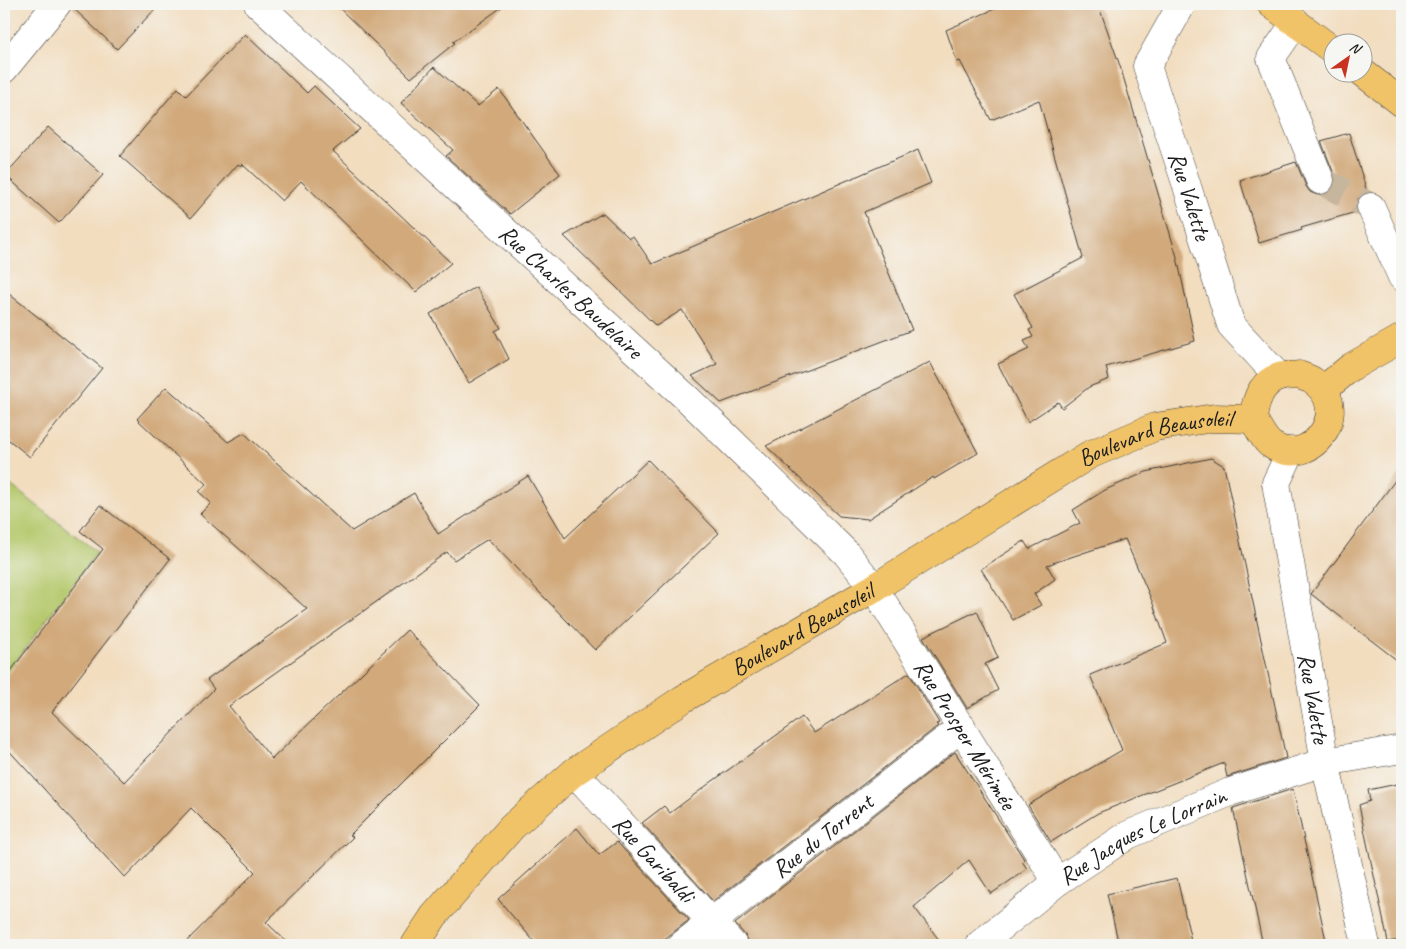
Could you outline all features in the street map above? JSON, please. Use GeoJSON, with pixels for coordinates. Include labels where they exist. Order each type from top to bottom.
{"type":"FeatureCollection","features":[{"type":"Feature","properties":{"kind":"main road"},"geometry":{"type":"LineString","coordinates":[[1272,4],[1324,43]]}},
{"type":"Feature","properties":{"kind":"main road"},"geometry":{"type":"LineString","coordinates":[[1374,81],[1402,103]]}},
{"type":"Feature","properties":{"kind":"main road"},"geometry":{"type":"LineString","coordinates":[[1323,390],[1351,367],[1402,338]]}},
{"type":"Feature","properties":{"kind":"main road"},"geometry":{"type":"LineString","coordinates":[[1299,375],[1313,380],[1323,390],[1330,405],[1330,419],[1325,432],[1317,441],[1304,449],[1291,451],[1275,447],[1268,442],[1252,419],[1255,403],[1260,391],[1279,376],[1299,375]]}},
{"type":"Feature","properties":{"kind":"main road","name":"Boulevard Beausoleil"},"geometry":{"type":"LineString","coordinates":[[415,945],[434,916],[512,827],[574,772],[683,699],[874,588],[1089,455],[1155,427],[1214,418],[1252,419]]}},
{"type":"Feature","properties":{"kind":"street","name":"Rue Charles Baudelaire"},"geometry":{"type":"LineString","coordinates":[[258,4],[690,401],[846,553],[874,588]]}},
{"type":"Feature","properties":{"kind":"street","name":"Rue Valette"},"geometry":{"type":"LineString","coordinates":[[1182,4],[1147,66],[1231,325],[1279,376]]}},
{"type":"Feature","properties":{"kind":"street"},"geometry":{"type":"LineString","coordinates":[[4,69],[49,6]]}},
{"type":"Feature","properties":{"kind":"street"},"geometry":{"type":"LineString","coordinates":[[1296,22],[1271,58],[1320,180]]}},
{"type":"Feature","properties":{"kind":"street"},"geometry":{"type":"LineString","coordinates":[[1371,207],[1402,277]]}},
{"type":"Feature","properties":{"kind":"street","name":"Rue Valette"},"geometry":{"type":"LineString","coordinates":[[1291,451],[1276,483],[1325,762],[1366,945]]}},
{"type":"Feature","properties":{"kind":"street","name":"Rue Prosper Mérimée"},"geometry":{"type":"LineString","coordinates":[[874,588],[1057,882]]}},
{"type":"Feature","properties":{"kind":"street","name":"Rue du Torrent"},"geometry":{"type":"LineString","coordinates":[[682,945],[962,727]]}},
{"type":"Feature","properties":{"kind":"street","name":"Rue Jacques Le Lorrain"},"geometry":{"type":"LineString","coordinates":[[979,945],[1057,882],[1128,835],[1230,792],[1325,762],[1402,748]]}},
{"type":"Feature","properties":{"kind":"street","name":"Rue Garibaldi"},"geometry":{"type":"LineString","coordinates":[[574,772],[734,945]]}},
{"type":"Feature","properties":{"kind":"green space"},"geometry":{"type":"Polygon","coordinates":[[[4,480],[97,552],[4,677],[4,480]]]}},
{"type":"Feature","properties":{"kind":"building"},"geometry":{"type":"Polygon","coordinates":[[[72,4],[160,4],[117,49],[72,7],[72,4]]]}},
{"type":"Feature","properties":{"kind":"building"},"geometry":{"type":"Polygon","coordinates":[[[335,4],[506,4],[453,42],[455,43],[411,78],[335,4]]]}},
{"type":"Feature","properties":{"kind":"building"},"geometry":{"type":"Polygon","coordinates":[[[1006,4],[1098,4],[1120,66],[1177,257],[1195,341],[1106,367],[1109,379],[1089,387],[1062,408],[1058,402],[1028,422],[998,364],[1029,349],[1024,341],[1033,337],[1029,330],[1033,328],[1014,294],[1083,258],[1039,100],[991,120],[960,61],[957,62],[946,30],[1006,4]]]}},
{"type":"Feature","properties":{"kind":"building"},"geometry":{"type":"Polygon","coordinates":[[[245,34],[307,93],[314,86],[360,129],[333,151],[451,263],[416,292],[301,181],[282,201],[242,164],[241,166],[238,164],[191,218],[120,156],[178,88],[186,96],[245,34]]]}},
{"type":"Feature","properties":{"kind":"building"},"geometry":{"type":"Polygon","coordinates":[[[434,67],[478,106],[499,89],[560,174],[510,214],[446,156],[453,150],[401,103],[434,67]]]}},
{"type":"Feature","properties":{"kind":"building"},"geometry":{"type":"Polygon","coordinates":[[[48,127],[103,175],[59,223],[5,175],[48,127]]]}},
{"type":"Feature","properties":{"kind":"building"},"geometry":{"type":"Polygon","coordinates":[[[1349,133],[1367,192],[1358,198],[1356,212],[1301,228],[1302,230],[1259,243],[1240,180],[1296,162],[1310,192],[1317,195],[1326,194],[1333,189],[1335,182],[1334,174],[1321,141],[1349,133]]]}},
{"type":"Feature","properties":{"kind":"building"},"geometry":{"type":"Polygon","coordinates":[[[918,150],[931,183],[864,212],[912,330],[721,403],[692,376],[717,364],[682,310],[656,326],[564,236],[603,213],[629,238],[633,236],[652,264],[918,150]]]}},
{"type":"Feature","properties":{"kind":"building"},"geometry":{"type":"Polygon","coordinates":[[[476,287],[501,328],[495,331],[509,359],[469,383],[430,314],[476,287]]]}},
{"type":"Feature","properties":{"kind":"building"},"geometry":{"type":"Polygon","coordinates":[[[4,290],[102,368],[30,457],[4,436],[4,290]]]}},
{"type":"Feature","properties":{"kind":"building"},"geometry":{"type":"Polygon","coordinates":[[[930,362],[978,453],[934,479],[933,477],[868,519],[839,516],[766,446],[930,362]]]}},
{"type":"Feature","properties":{"kind":"building"},"geometry":{"type":"Polygon","coordinates":[[[166,387],[228,442],[244,433],[352,531],[414,493],[438,534],[528,476],[565,538],[648,460],[719,533],[595,650],[488,539],[454,560],[447,552],[229,706],[272,759],[407,630],[480,705],[350,835],[353,837],[266,922],[290,945],[183,945],[255,872],[191,808],[125,878],[4,745],[4,680],[103,549],[80,531],[100,505],[170,559],[52,712],[124,782],[214,689],[207,680],[307,609],[200,514],[211,503],[199,492],[206,484],[137,419],[166,387]]]}},
{"type":"Feature","properties":{"kind":"building"},"geometry":{"type":"Polygon","coordinates":[[[1211,458],[1224,466],[1286,758],[1227,777],[1224,763],[1098,813],[1051,842],[1028,805],[1122,750],[1090,675],[1167,643],[1152,601],[1125,539],[1047,565],[1055,579],[1034,594],[1041,605],[1013,620],[981,569],[1024,541],[1029,549],[1080,523],[1073,510],[1105,490],[1146,472],[1211,458]]]}},
{"type":"Feature","properties":{"kind":"building"},"geometry":{"type":"Polygon","coordinates":[[[1402,471],[1402,664],[1311,594],[1402,471]]]}},
{"type":"Feature","properties":{"kind":"building"},"geometry":{"type":"Polygon","coordinates":[[[977,611],[998,658],[985,664],[998,690],[967,708],[923,637],[977,611]]]}},
{"type":"Feature","properties":{"kind":"building"},"geometry":{"type":"Polygon","coordinates":[[[909,673],[939,723],[936,724],[938,726],[713,901],[642,823],[664,806],[670,813],[802,717],[814,733],[909,673]]]}},
{"type":"Feature","properties":{"kind":"building"},"geometry":{"type":"Polygon","coordinates":[[[955,752],[1024,859],[1022,861],[1027,869],[991,894],[969,860],[914,907],[943,945],[748,945],[745,935],[735,924],[955,752]]]}},
{"type":"Feature","properties":{"kind":"building"},"geometry":{"type":"Polygon","coordinates":[[[1402,783],[1402,940],[1388,942],[1359,805],[1370,801],[1368,790],[1402,783]]]}},
{"type":"Feature","properties":{"kind":"building"},"geometry":{"type":"Polygon","coordinates":[[[1293,789],[1327,945],[1263,945],[1233,808],[1293,789]]]}},
{"type":"Feature","properties":{"kind":"building"},"geometry":{"type":"Polygon","coordinates":[[[577,828],[599,855],[617,842],[689,920],[657,945],[537,945],[498,899],[577,828]]]}},
{"type":"Feature","properties":{"kind":"building"},"geometry":{"type":"Polygon","coordinates":[[[1177,878],[1192,945],[1119,945],[1107,894],[1177,878]]]}},
{"type":"Feature","properties":{"kind":"tunnel"},"geometry":{"type":"LineString","coordinates":[[1320,180],[1371,207]]}}]}
